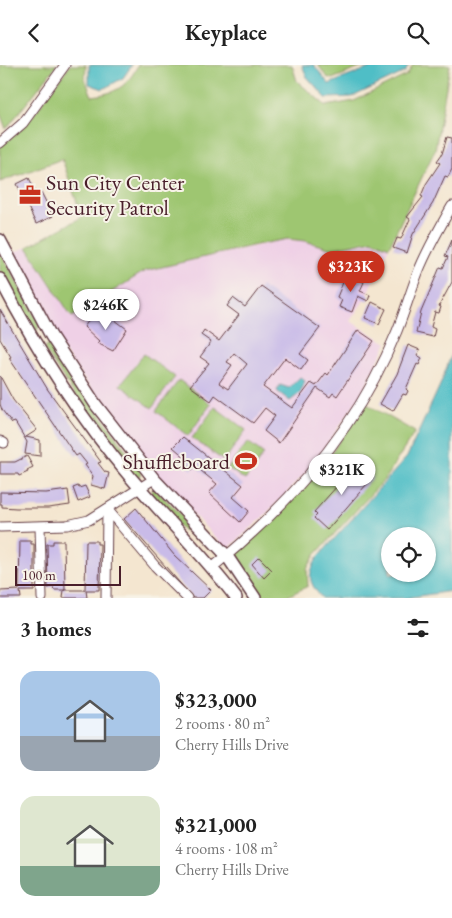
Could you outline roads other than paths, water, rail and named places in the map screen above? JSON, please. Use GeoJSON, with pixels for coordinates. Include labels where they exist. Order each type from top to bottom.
{"type":"FeatureCollection","features":[{"type":"Feature","properties":{"kind":"street"},"geometry":{"type":"LineString","coordinates":[[0,143],[23,123],[65,65]]}},
{"type":"Feature","properties":{"kind":"street"},"geometry":{"type":"LineString","coordinates":[[213,567],[294,492],[316,468],[349,421],[371,385],[397,331],[419,270],[434,237],[452,206]]}},
{"type":"Feature","properties":{"kind":"street"},"geometry":{"type":"LineString","coordinates":[[0,241],[59,350],[96,405],[154,479],[227,555],[255,598]]}},
{"type":"Feature","properties":{"kind":"street"},"geometry":{"type":"LineString","coordinates":[[0,279],[36,347],[79,411],[141,488],[213,567],[236,598]]}},
{"type":"Feature","properties":{"kind":"street"},"geometry":{"type":"LineString","coordinates":[[0,527],[67,525],[89,520],[154,479]]}},
{"type":"Feature","properties":{"kind":"street"},"geometry":{"type":"LineString","coordinates":[[106,598],[107,509]]}},
{"type":"Feature","properties":{"kind":"street"},"geometry":{"type":"LineString","coordinates":[[107,509],[155,566],[187,598]]}},
{"type":"Feature","properties":{"kind":"street"},"geometry":{"type":"LineString","coordinates":[[40,527],[42,598]]}},
{"type":"Feature","properties":{"kind":"water"},"geometry":{"type":"Polygon","coordinates":[[[89,65],[132,65],[123,78],[103,89],[89,84],[89,65]]]}},
{"type":"Feature","properties":{"kind":"water"},"geometry":{"type":"Polygon","coordinates":[[[302,65],[314,65],[329,84],[377,65],[409,65],[405,72],[352,97],[326,98],[307,77],[302,65]]]}},
{"type":"Feature","properties":{"kind":"water"},"geometry":{"type":"Polygon","coordinates":[[[452,353],[452,591],[405,598],[322,598],[312,583],[311,574],[314,563],[407,457],[441,383],[452,353]]]}},
{"type":"Feature","properties":{"kind":"water"},"geometry":{"type":"Polygon","coordinates":[[[300,377],[305,381],[300,393],[290,401],[277,391],[280,385],[289,388],[300,377]]]}},
{"type":"Feature","properties":{"kind":"place","name":"Sun City Center Security Patrol"},"geometry":{"type":"Point","coordinates":[30,195]}},
{"type":"Feature","properties":{"kind":"place","name":"Shuffleboard"},"geometry":{"type":"Point","coordinates":[246,461]}}]}
